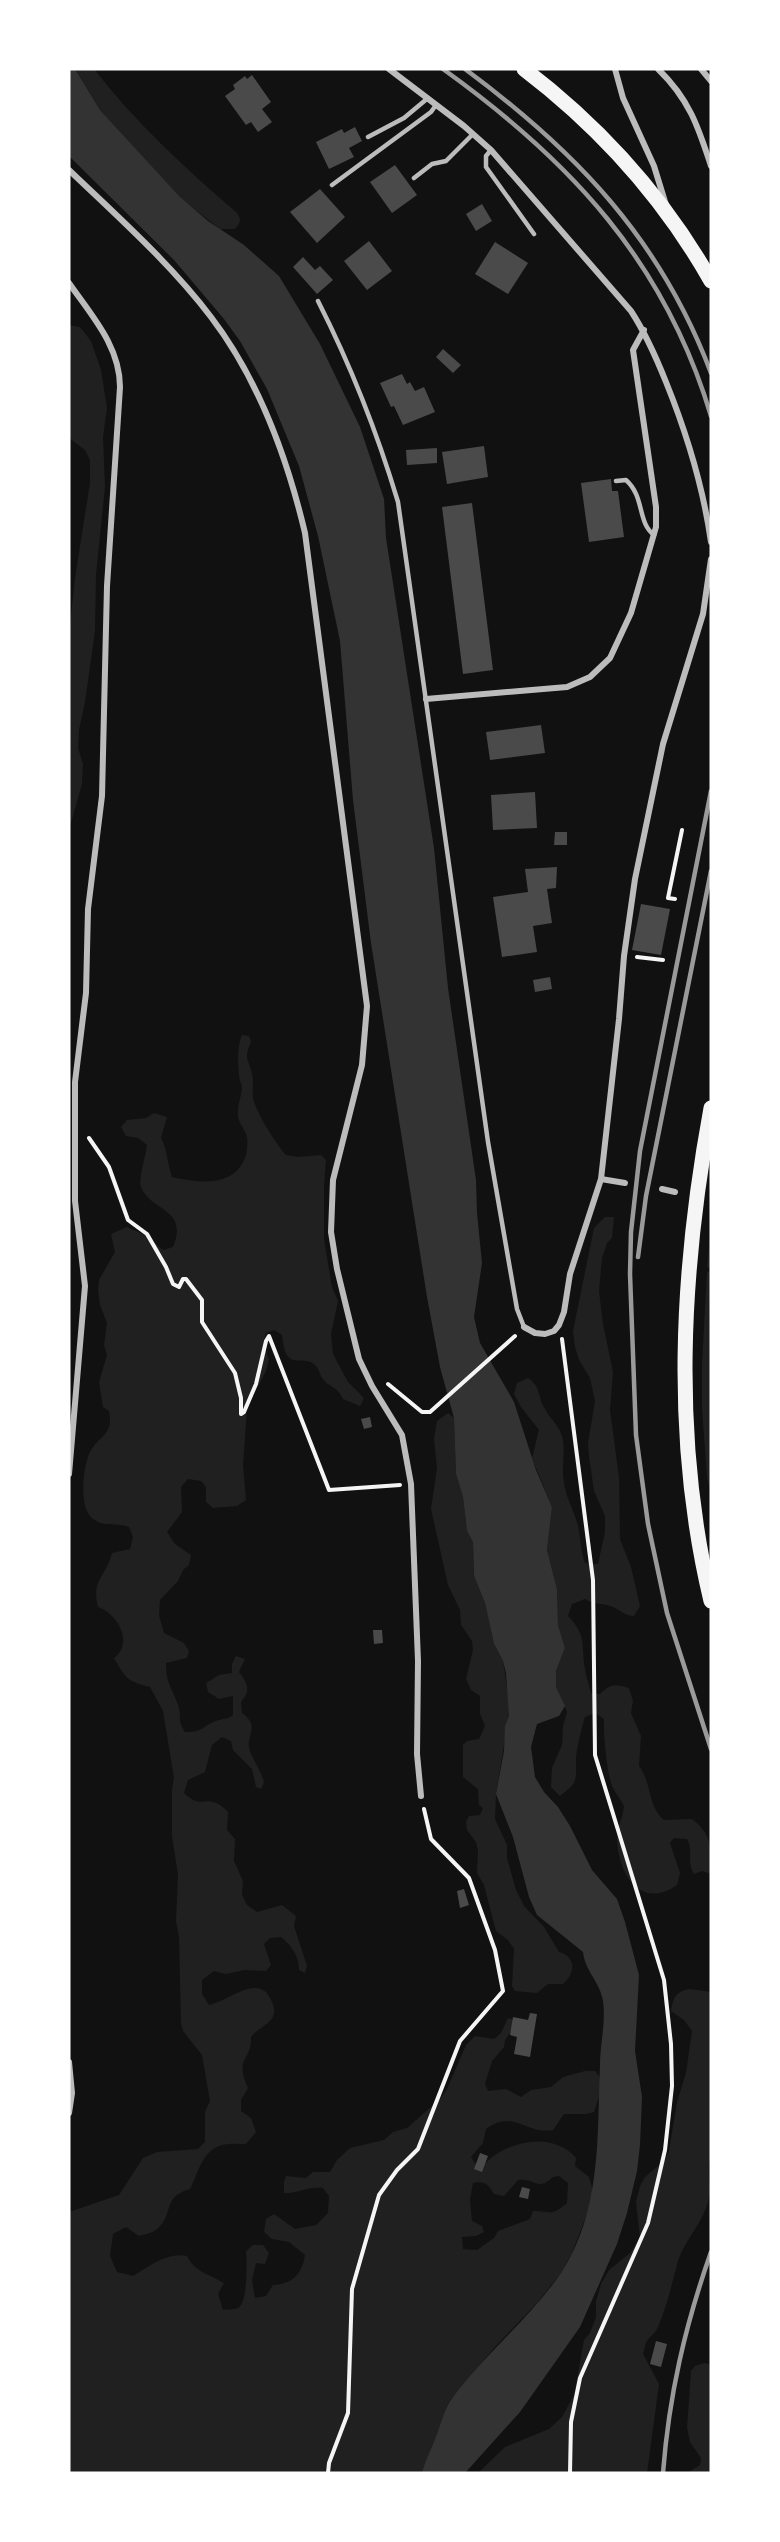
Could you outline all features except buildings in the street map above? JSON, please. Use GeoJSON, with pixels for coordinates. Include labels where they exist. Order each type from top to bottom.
{"type":"FeatureCollection","features":[{"type":"Feature","properties":{"kind":"main road"},"geometry":{"type":"LineString","coordinates":[[524,69],[577,114],[616,152],[669,214],[711,281]]}},
{"type":"Feature","properties":{"kind":"main road"},"geometry":{"type":"LineString","coordinates":[[711,1108],[692,1237],[684,1337],[684,1388],[690,1476],[711,1601]]}},
{"type":"Feature","properties":{"kind":"street"},"geometry":{"type":"LineString","coordinates":[[389,69],[491,150],[553,219],[631,311],[644,330],[687,438],[704,498],[711,542]]}},
{"type":"Feature","properties":{"kind":"street"},"geometry":{"type":"LineString","coordinates":[[615,69],[623,98],[654,166],[669,214]]}},
{"type":"Feature","properties":{"kind":"street"},"geometry":{"type":"LineString","coordinates":[[658,69],[682,94],[690,108],[711,166]]}},
{"type":"Feature","properties":{"kind":"street"},"geometry":{"type":"LineString","coordinates":[[701,69],[711,81]]}},
{"type":"Feature","properties":{"kind":"street"},"geometry":{"type":"LineString","coordinates":[[69,170],[163,261],[214,322],[244,369],[269,419],[298,504],[309,563],[367,1006],[362,1065],[333,1180],[330,1213],[333,1248],[359,1359],[372,1386],[402,1435],[411,1484],[418,1661],[417,1754],[421,1796]]}},
{"type":"Feature","properties":{"kind":"street"},"geometry":{"type":"LineString","coordinates":[[69,283],[110,344],[120,377],[107,586],[103,777],[88,909],[87,980],[76,1065],[74,1127],[77,1224],[85,1286],[72,1402],[69,1474]]}},
{"type":"Feature","properties":{"kind":"street"},"geometry":{"type":"LineString","coordinates":[[426,699],[567,687],[590,677],[610,658],[631,613],[654,535],[656,507],[633,350],[644,330]]}},
{"type":"Feature","properties":{"kind":"street"},"geometry":{"type":"LineString","coordinates":[[524,1327],[535,1333],[545,1334],[557,1328],[562,1318],[570,1274],[601,1179],[624,956],[635,879],[654,779],[674,702],[703,614],[711,559]]}},
{"type":"Feature","properties":{"kind":"street"},"geometry":{"type":"LineString","coordinates":[[601,1179],[625,1183]]}},
{"type":"Feature","properties":{"kind":"street"},"geometry":{"type":"LineString","coordinates":[[662,1189],[675,1192]]}},
{"type":"Feature","properties":{"kind":"street"},"geometry":{"type":"LineString","coordinates":[[69,2062],[72,2093],[69,2113]]}},
{"type":"Feature","properties":{"kind":"lane"},"geometry":{"type":"LineString","coordinates":[[368,137],[404,118],[428,98]]}},
{"type":"Feature","properties":{"kind":"lane"},"geometry":{"type":"LineString","coordinates":[[332,185],[423,118],[436,105]]}},
{"type":"Feature","properties":{"kind":"lane"},"geometry":{"type":"LineString","coordinates":[[414,178],[432,164],[446,161],[473,134]]}},
{"type":"Feature","properties":{"kind":"lane"},"geometry":{"type":"LineString","coordinates":[[491,150],[486,156],[486,167],[534,234]]}},
{"type":"Feature","properties":{"kind":"lane"},"geometry":{"type":"LineString","coordinates":[[318,301],[351,369],[380,442],[398,502],[488,1142],[517,1309],[524,1327]]}},
{"type":"Feature","properties":{"kind":"lane"},"geometry":{"type":"LineString","coordinates":[[616,481],[626,480],[636,489],[648,530],[654,535]]}},
{"type":"Feature","properties":{"kind":"path"},"geometry":{"type":"LineString","coordinates":[[675,899],[668,898],[682,830]]}},
{"type":"Feature","properties":{"kind":"path"},"geometry":{"type":"LineString","coordinates":[[624,956],[663,960]]}},
{"type":"Feature","properties":{"kind":"path"},"geometry":{"type":"LineString","coordinates":[[74,1127],[90,1139],[103,1156],[128,1220],[147,1234],[173,1284],[179,1287],[181,1281],[186,1279],[202,1300],[202,1322],[235,1373],[241,1398],[241,1414],[250,1400],[269,1336],[329,1490],[411,1484]]}},
{"type":"Feature","properties":{"kind":"path"},"geometry":{"type":"LineString","coordinates":[[557,1328],[561,1336],[571,1405],[593,1580],[596,1755],[664,1980],[671,2044],[672,2086],[665,2150],[648,2223],[579,2378],[571,2422],[570,2473]]}},
{"type":"Feature","properties":{"kind":"path"},"geometry":{"type":"LineString","coordinates":[[386,1382],[422,1412],[430,1412],[438,1408],[514,1338]]}},
{"type":"Feature","properties":{"kind":"path"},"geometry":{"type":"LineString","coordinates":[[328,2473],[329,2463],[348,2413],[352,2289],[379,2195],[397,2170],[418,2149],[460,2041],[503,1990],[495,1950],[469,1878],[430,1839],[421,1796]]}},
{"type":"Feature","properties":{"kind":"shaded area"},"geometry":{"type":"Polygon","coordinates":[[[69,69],[75,69],[100,110],[179,196],[208,221],[244,245],[279,276],[320,344],[360,427],[384,499],[386,538],[434,848],[448,988],[476,1180],[482,1263],[474,1317],[480,1343],[514,1402],[536,1470],[552,1507],[547,1550],[557,1589],[558,1625],[565,1648],[556,1671],[556,1687],[565,1706],[559,1716],[537,1724],[531,1747],[535,1777],[570,1826],[592,1870],[617,1899],[639,1975],[635,2051],[642,2097],[640,2145],[637,2171],[617,2244],[580,2327],[520,2412],[465,2473],[422,2473],[447,2407],[479,2365],[522,2320],[561,2273],[584,2224],[595,2172],[603,2001],[583,1952],[537,1915],[529,1897],[513,1837],[496,1794],[504,1751],[505,1726],[509,1716],[506,1673],[503,1661],[494,1644],[485,1603],[474,1576],[473,1542],[467,1531],[463,1497],[456,1474],[454,1418],[440,1367],[427,1297],[371,943],[353,800],[340,641],[318,536],[299,466],[267,389],[240,341],[224,319],[174,260],[69,156],[69,69]]]}},
{"type":"Feature","properties":{"kind":"shaded area"},"geometry":{"type":"Polygon","coordinates":[[[75,69],[94,69],[126,108],[237,213],[240,221],[235,229],[220,229],[179,197],[100,110],[75,69]]]}},
{"type":"Feature","properties":{"kind":"shaded area"},"geometry":{"type":"Polygon","coordinates":[[[69,325],[80,327],[91,341],[101,370],[107,408],[103,437],[105,487],[96,575],[95,631],[79,730],[78,748],[83,764],[82,784],[69,830],[69,634],[90,483],[90,460],[85,450],[69,438],[69,325]]]}},
{"type":"Feature","properties":{"kind":"shaded area"},"geometry":{"type":"Polygon","coordinates":[[[242,1035],[249,1036],[251,1042],[247,1056],[253,1077],[253,1098],[262,1120],[277,1143],[286,1155],[298,1157],[321,1155],[326,1160],[324,1239],[332,1287],[338,1301],[331,1334],[333,1354],[348,1382],[364,1398],[360,1406],[343,1399],[338,1391],[325,1382],[316,1366],[311,1362],[291,1359],[287,1355],[282,1335],[274,1330],[266,1333],[263,1344],[269,1359],[266,1371],[247,1408],[243,1466],[246,1500],[237,1506],[213,1508],[206,1502],[206,1487],[201,1481],[188,1479],[181,1487],[182,1512],[167,1532],[175,1544],[191,1555],[189,1565],[183,1570],[178,1581],[160,1600],[159,1615],[164,1633],[184,1643],[189,1651],[187,1658],[166,1663],[168,1681],[178,1705],[181,1724],[185,1732],[200,1730],[233,1715],[233,1696],[219,1699],[208,1692],[206,1683],[219,1675],[232,1673],[232,1664],[236,1656],[245,1659],[239,1672],[247,1687],[241,1702],[242,1713],[248,1718],[252,1727],[249,1745],[264,1782],[261,1789],[256,1787],[252,1769],[233,1750],[231,1741],[222,1737],[212,1745],[205,1772],[188,1780],[184,1793],[198,1802],[218,1804],[228,1812],[227,1830],[235,1839],[234,1861],[243,1881],[242,1895],[247,1905],[257,1912],[282,1905],[296,1916],[294,1926],[307,1966],[305,1973],[299,1970],[296,1956],[288,1944],[281,1937],[270,1938],[264,1944],[271,1965],[266,1971],[244,1970],[226,1974],[214,1971],[202,1980],[202,1994],[209,2005],[252,1988],[259,1988],[266,1992],[272,2003],[274,2012],[272,2018],[251,2037],[251,2045],[243,2065],[248,2088],[241,2100],[241,2111],[251,2118],[256,2132],[246,2144],[222,2145],[210,2152],[205,2157],[190,2189],[175,2197],[166,2218],[157,2229],[139,2236],[126,2227],[113,2234],[110,2256],[117,2272],[133,2276],[166,2258],[187,2256],[198,2269],[224,2283],[218,2294],[223,2310],[238,2308],[244,2298],[247,2272],[246,2251],[253,2245],[263,2245],[269,2253],[265,2264],[256,2263],[252,2280],[255,2298],[266,2296],[273,2285],[291,2280],[299,2273],[304,2262],[305,2255],[289,2242],[272,2239],[264,2232],[266,2219],[274,2214],[295,2229],[316,2225],[328,2213],[329,2196],[323,2188],[284,2193],[286,2176],[306,2178],[313,2172],[330,2172],[337,2160],[350,2148],[384,2140],[393,2132],[407,2128],[440,2099],[447,2089],[466,2045],[475,2036],[494,2039],[501,2033],[508,2018],[515,2020],[516,2024],[505,2040],[504,2047],[492,2061],[485,2084],[488,2091],[506,2089],[521,2097],[531,2090],[551,2087],[563,2077],[585,2071],[595,2071],[599,2075],[601,2085],[594,2112],[564,2114],[553,2130],[543,2131],[512,2121],[496,2123],[486,2129],[483,2143],[471,2157],[476,2165],[484,2165],[504,2150],[516,2145],[529,2142],[555,2144],[566,2149],[576,2158],[575,2166],[589,2177],[593,2191],[589,2209],[572,2253],[561,2273],[452,2398],[422,2473],[69,2473],[69,2212],[119,2195],[143,2158],[157,2152],[198,2149],[205,2142],[205,2112],[210,2101],[202,2055],[183,2031],[181,2023],[179,1937],[176,1921],[178,1875],[172,1836],[174,1778],[163,1711],[150,1687],[128,1678],[118,1665],[114,1658],[123,1645],[121,1630],[112,1616],[98,1607],[96,1598],[98,1584],[112,1553],[130,1549],[133,1537],[129,1527],[102,1523],[93,1519],[85,1506],[83,1487],[88,1458],[94,1446],[108,1430],[110,1419],[109,1411],[103,1407],[99,1382],[107,1355],[104,1345],[107,1323],[100,1305],[99,1280],[115,1252],[111,1234],[127,1227],[147,1236],[163,1250],[173,1247],[177,1234],[173,1217],[152,1201],[141,1187],[141,1173],[147,1145],[138,1138],[126,1136],[121,1127],[127,1120],[146,1118],[154,1113],[167,1117],[161,1138],[172,1177],[193,1181],[215,1181],[234,1173],[241,1166],[246,1155],[247,1141],[238,1116],[242,1088],[238,1066],[242,1035]],[[559,2176],[543,2184],[518,2180],[504,2196],[494,2194],[484,2183],[473,2183],[470,2200],[472,2221],[482,2226],[484,2232],[476,2236],[462,2237],[463,2249],[477,2250],[494,2238],[498,2231],[530,2219],[533,2211],[557,2210],[567,2203],[568,2183],[559,2176]]]}},
{"type":"Feature","properties":{"kind":"shaded area"},"geometry":{"type":"Polygon","coordinates":[[[605,1217],[614,1217],[612,1238],[607,1243],[602,1258],[599,1291],[613,1372],[610,1410],[619,1477],[620,1539],[631,1567],[640,1606],[634,1616],[614,1607],[585,1599],[572,1604],[568,1616],[581,1635],[585,1672],[591,1693],[600,1694],[614,1685],[629,1688],[633,1701],[631,1713],[641,1736],[639,1766],[655,1808],[664,1820],[692,1819],[704,1831],[709,1843],[711,1874],[702,1871],[694,1874],[687,1839],[674,1838],[670,1843],[680,1873],[677,1885],[664,1892],[652,1894],[634,1885],[627,1875],[618,1852],[618,1831],[624,1806],[610,1780],[604,1719],[595,1713],[585,1717],[577,1751],[575,1781],[560,1796],[551,1787],[552,1768],[562,1745],[563,1726],[567,1712],[556,1687],[556,1671],[565,1648],[558,1625],[557,1589],[547,1550],[552,1507],[532,1458],[539,1430],[514,1394],[517,1383],[528,1378],[532,1381],[545,1409],[561,1432],[564,1448],[564,1483],[577,1522],[583,1558],[585,1563],[598,1564],[605,1532],[605,1516],[594,1491],[589,1456],[588,1443],[595,1401],[590,1378],[579,1360],[573,1331],[594,1228],[605,1217]]]}},
{"type":"Feature","properties":{"kind":"shaded area"},"geometry":{"type":"Polygon","coordinates":[[[711,1228],[711,1494],[707,1477],[702,1409],[702,1364],[711,1228]]]}},
{"type":"Feature","properties":{"kind":"shaded area"},"geometry":{"type":"Polygon","coordinates":[[[448,1413],[454,1418],[456,1474],[463,1497],[467,1531],[473,1542],[474,1576],[485,1603],[494,1644],[503,1661],[510,1708],[496,1794],[495,1819],[507,1845],[507,1858],[516,1890],[524,1906],[544,1927],[559,1952],[569,1958],[572,1966],[570,1975],[563,1984],[548,1984],[537,1993],[515,1991],[512,1986],[514,1949],[508,1940],[496,1931],[484,1885],[477,1873],[476,1842],[467,1830],[466,1822],[469,1816],[480,1815],[483,1808],[479,1805],[478,1789],[463,1777],[463,1745],[467,1741],[479,1739],[485,1726],[480,1714],[480,1696],[471,1690],[466,1679],[473,1650],[472,1641],[461,1625],[460,1610],[448,1585],[431,1509],[437,1468],[434,1439],[437,1421],[448,1413]]]}},
{"type":"Feature","properties":{"kind":"shaded area"},"geometry":{"type":"Polygon","coordinates":[[[690,1989],[711,1992],[709,2194],[703,2215],[678,2261],[658,2327],[647,2341],[643,2354],[659,2384],[647,2473],[478,2473],[505,2447],[549,2429],[562,2417],[574,2395],[584,2340],[590,2333],[596,2317],[596,2301],[601,2284],[609,2270],[630,2253],[640,2238],[636,2202],[640,2186],[645,2177],[664,2161],[669,2151],[677,2102],[686,2073],[692,2031],[684,2020],[671,2011],[676,1996],[681,1991],[690,1989]]]}},
{"type":"Feature","properties":{"kind":"shaded area"},"geometry":{"type":"Polygon","coordinates":[[[709,2364],[711,2368],[711,2473],[687,2473],[700,2465],[701,2458],[690,2442],[687,2428],[691,2371],[695,2366],[709,2364]]]}},
{"type":"Feature","properties":{"kind":"railway"},"geometry":{"type":"LineString","coordinates":[[443,69],[532,140],[608,219],[640,263],[668,310],[692,361],[711,416]]}},
{"type":"Feature","properties":{"kind":"railway"},"geometry":{"type":"LineString","coordinates":[[465,69],[544,133],[611,202],[641,240],[667,281],[691,325],[711,373]]}},
{"type":"Feature","properties":{"kind":"railway"},"geometry":{"type":"LineString","coordinates":[[711,791],[640,1151],[631,1232],[630,1274],[636,1435],[648,1524],[667,1613],[711,1749]]}},
{"type":"Feature","properties":{"kind":"railway"},"geometry":{"type":"LineString","coordinates":[[638,1257],[646,1196],[711,871]]}},
{"type":"Feature","properties":{"kind":"railway"},"geometry":{"type":"LineString","coordinates":[[663,2473],[674,2388],[693,2307],[711,2252]]}}]}
